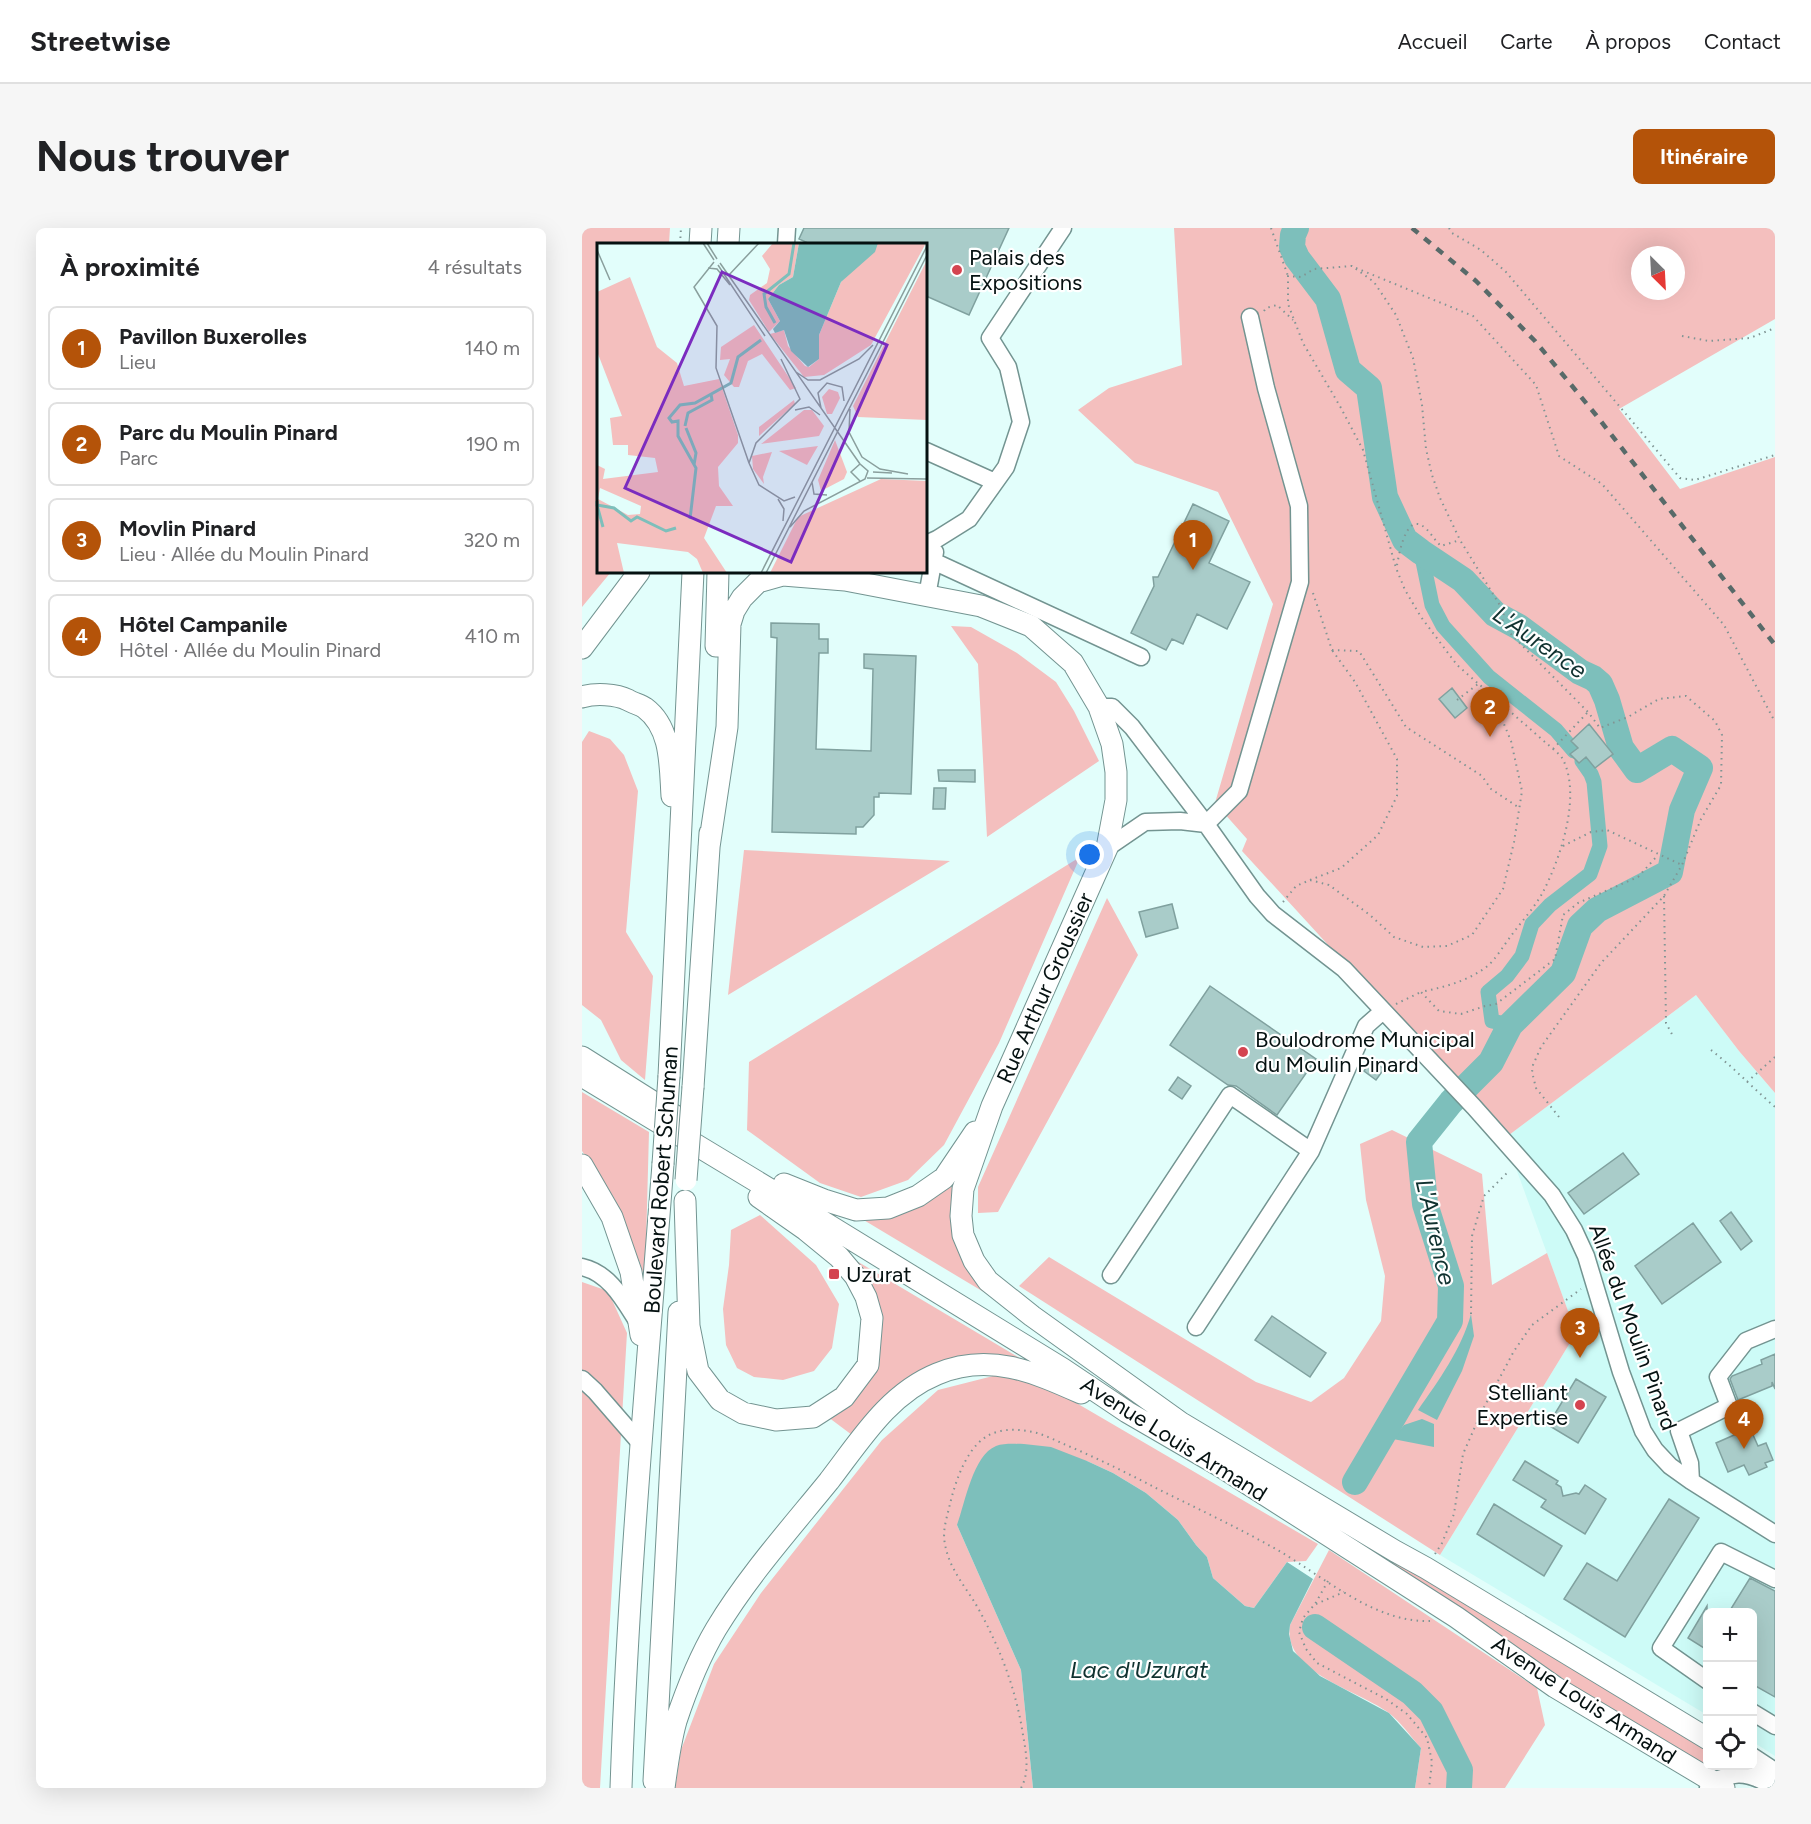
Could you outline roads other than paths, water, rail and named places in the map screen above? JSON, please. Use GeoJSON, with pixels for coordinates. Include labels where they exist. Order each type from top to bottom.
{"type":"FeatureCollection","features":[{"type":"Feature","properties":{"kind":"main road"},"geometry":{"type":"LineString","coordinates":[[728,243],[729,228]]}},
{"type":"Feature","properties":{"kind":"main road"},"geometry":{"type":"LineString","coordinates":[[582,648],[638,573]]}},
{"type":"Feature","properties":{"kind":"main road","name":"Boulevard Robert Schuman"},"geometry":{"type":"LineString","coordinates":[[621,1788],[624,1696],[669,1076],[693,573]]}},
{"type":"Feature","properties":{"kind":"main road","name":"Boulevard Robert Schuman"},"geometry":{"type":"LineString","coordinates":[[653,1788],[685,1190],[709,847],[718,573]]}},
{"type":"Feature","properties":{"kind":"main road","name":"Rue Arthur Groussier"},"geometry":{"type":"LineString","coordinates":[[709,847],[727,727],[730,624],[742,598],[758,582],[783,575],[836,576],[981,606],[1031,626],[1073,663],[1099,707],[1112,744],[1116,772],[1116,800],[1107,848],[992,1106]]}},
{"type":"Feature","properties":{"kind":"main road"},"geometry":{"type":"LineString","coordinates":[[582,698],[589,695],[620,697],[645,708],[661,726],[668,746],[680,875]]}},
{"type":"Feature","properties":{"kind":"main road"},"geometry":{"type":"LineString","coordinates":[[582,1057],[784,1184],[856,1210],[888,1208],[918,1196],[944,1178],[992,1106]]}},
{"type":"Feature","properties":{"kind":"main road"},"geometry":{"type":"LineString","coordinates":[[582,1076],[806,1230],[839,1257],[855,1276],[866,1297],[872,1318],[868,1365],[844,1397],[813,1417],[776,1420],[743,1413],[720,1400],[698,1371],[689,1326],[685,1190]]}},
{"type":"Feature","properties":{"kind":"main road","name":"Avenue Louis Armand"},"geometry":{"type":"LineString","coordinates":[[618,1099],[810,1213],[1063,1369],[1127,1412],[1220,1466],[1456,1617],[1555,1687],[1715,1786]]}},
{"type":"Feature","properties":{"kind":"main road"},"geometry":{"type":"LineString","coordinates":[[992,1106],[963,1189],[961,1215],[963,1236],[974,1261],[988,1281],[1032,1316],[1184,1425]]}},
{"type":"Feature","properties":{"kind":"main road"},"geometry":{"type":"LineString","coordinates":[[582,1165],[612,1216],[631,1272],[641,1328],[641,1444]]}},
{"type":"Feature","properties":{"kind":"main road","name":"Avenue Louis Armand"},"geometry":{"type":"LineString","coordinates":[[784,1184],[956,1287],[1037,1339],[1702,1733]]}},
{"type":"Feature","properties":{"kind":"main road"},"geometry":{"type":"LineString","coordinates":[[664,1788],[676,1722],[693,1677],[715,1630],[743,1588],[892,1402],[915,1384],[939,1373],[963,1366],[1012,1366],[1033,1372],[1127,1412]]}},
{"type":"Feature","properties":{"kind":"main road"},"geometry":{"type":"LineString","coordinates":[[1755,1770],[1774,1781]]}},
{"type":"Feature","properties":{"kind":"street"},"geometry":{"type":"LineString","coordinates":[[786,243],[787,228]]}},
{"type":"Feature","properties":{"kind":"street"},"geometry":{"type":"LineString","coordinates":[[927,596],[933,561],[931,542],[969,519],[1006,467],[1021,423],[1008,367],[990,338],[1063,228]]}},
{"type":"Feature","properties":{"kind":"street"},"geometry":{"type":"LineString","coordinates":[[1107,848],[1145,822],[1180,820],[1206,824],[1239,791],[1300,582],[1299,506],[1266,388],[1251,322]]}},
{"type":"Feature","properties":{"kind":"street"},"geometry":{"type":"LineString","coordinates":[[927,451],[995,482]]}},
{"type":"Feature","properties":{"kind":"street"},"geometry":{"type":"LineString","coordinates":[[933,561],[1142,657]]}},
{"type":"Feature","properties":{"kind":"street","name":"Allée du Moulin Pinard"},"geometry":{"type":"LineString","coordinates":[[1099,707],[1112,707],[1132,727],[1206,824],[1257,896],[1273,914],[1344,969],[1521,1158],[1551,1195],[1574,1230],[1586,1256],[1621,1372],[1642,1431],[1670,1466],[1775,1534]]}},
{"type":"Feature","properties":{"kind":"street"},"geometry":{"type":"LineString","coordinates":[[1196,1327],[1311,1151],[1366,1026],[1383,1011]]}},
{"type":"Feature","properties":{"kind":"street"},"geometry":{"type":"LineString","coordinates":[[1111,1275],[1230,1095],[1311,1151]]}},
{"type":"Feature","properties":{"kind":"street"},"geometry":{"type":"LineString","coordinates":[[582,1267],[591,1269],[609,1281],[641,1328]]}},
{"type":"Feature","properties":{"kind":"street"},"geometry":{"type":"LineString","coordinates":[[1691,1481],[1690,1463],[1678,1431],[1728,1406],[1718,1377],[1746,1341],[1775,1329]]}},
{"type":"Feature","properties":{"kind":"street"},"geometry":{"type":"LineString","coordinates":[[582,1380],[595,1391],[641,1444]]}},
{"type":"Feature","properties":{"kind":"street"},"geometry":{"type":"LineString","coordinates":[[1703,1678],[1661,1648],[1721,1552],[1775,1579]]}},
{"type":"Feature","properties":{"kind":"street"},"geometry":{"type":"LineString","coordinates":[[1757,1715],[1775,1726]]}},
{"type":"Feature","properties":{"kind":"street"},"geometry":{"type":"LineString","coordinates":[[1757,1762],[1774,1781]]}},
{"type":"Feature","properties":{"kind":"street"},"geometry":{"type":"LineString","coordinates":[[1715,1786],[1732,1774],[1774,1781]]}},
{"type":"Feature","properties":{"kind":"water"},"geometry":{"type":"Polygon","coordinates":[[[1471,1314],[1474,1336],[1462,1371],[1437,1420],[1418,1410],[1455,1352],[1471,1314]]]}},
{"type":"Feature","properties":{"kind":"water"},"geometry":{"type":"Polygon","coordinates":[[[1422,1419],[1434,1424],[1434,1447],[1393,1439],[1404,1425],[1422,1419]]]}},
{"type":"Feature","properties":{"kind":"water","name":"Lac d'Uzurat"},"geometry":{"type":"Polygon","coordinates":[[[1024,1444],[1051,1447],[1087,1461],[1113,1473],[1146,1493],[1178,1520],[1207,1557],[1213,1578],[1245,1606],[1254,1608],[1287,1562],[1313,1579],[1290,1625],[1289,1634],[1293,1651],[1320,1676],[1389,1713],[1421,1748],[1415,1788],[1033,1788],[1021,1670],[957,1525],[971,1481],[981,1459],[996,1446],[1024,1444]]]}},
{"type":"Feature","properties":{"kind":"waterway","name":"L'Aurence"},"geometry":{"type":"LineString","coordinates":[[1296,228],[1292,247],[1297,258],[1328,299],[1348,370],[1369,388],[1385,497],[1405,540],[1463,580],[1495,614],[1519,627],[1600,684],[1621,748],[1637,770],[1672,749],[1700,768],[1682,810],[1670,872],[1597,910],[1580,926],[1563,973],[1510,1025],[1491,1062],[1451,1102],[1419,1142],[1425,1204],[1451,1286],[1450,1321],[1355,1482]]}},
{"type":"Feature","properties":{"kind":"waterway","name":"L'Aurence"},"geometry":{"type":"LineString","coordinates":[[1421,552],[1432,605],[1443,626],[1489,677],[1556,730],[1574,751]]}},
{"type":"Feature","properties":{"kind":"waterway","name":"L'Aurence"},"geometry":{"type":"LineString","coordinates":[[1510,1025],[1492,1021],[1488,992],[1507,976],[1522,956],[1532,924],[1550,905],[1590,874],[1600,846],[1594,782],[1582,761]]}},
{"type":"Feature","properties":{"kind":"waterway","name":"L'Aurence"},"geometry":{"type":"LineString","coordinates":[[1315,1627],[1412,1693],[1431,1712],[1460,1770],[1459,1788]]}},
{"type":"Feature","properties":{"kind":"railway"},"geometry":{"type":"LineString","coordinates":[[1412,228],[1476,281],[1535,341],[1596,415],[1775,645]]}},
{"type":"Feature","properties":{"kind":"place","name":"Palais des Expositions"},"geometry":{"type":"Point","coordinates":[957,270]}},
{"type":"Feature","properties":{"kind":"place","name":"Pavillon Buxerolles"},"geometry":{"type":"Point","coordinates":[1193,570]}},
{"type":"Feature","properties":{"kind":"place","name":"Parc du Moulin Pinard"},"geometry":{"type":"Point","coordinates":[1490,737]}},
{"type":"Feature","properties":{"kind":"place","name":"Boulodrome Municipal du Moulin Pinard"},"geometry":{"type":"Point","coordinates":[1243,1052]}},
{"type":"Feature","properties":{"kind":"place","name":"Uzurat"},"geometry":{"type":"Point","coordinates":[834,1274]}},
{"type":"Feature","properties":{"kind":"place","name":"Movlin Pinard"},"geometry":{"type":"Point","coordinates":[1580,1358]}},
{"type":"Feature","properties":{"kind":"place","name":"Stelliant Expertise"},"geometry":{"type":"Point","coordinates":[1580,1405]}},
{"type":"Feature","properties":{"kind":"place","name":"Hôtel Campanile"},"geometry":{"type":"Point","coordinates":[1744,1449]}}]}
